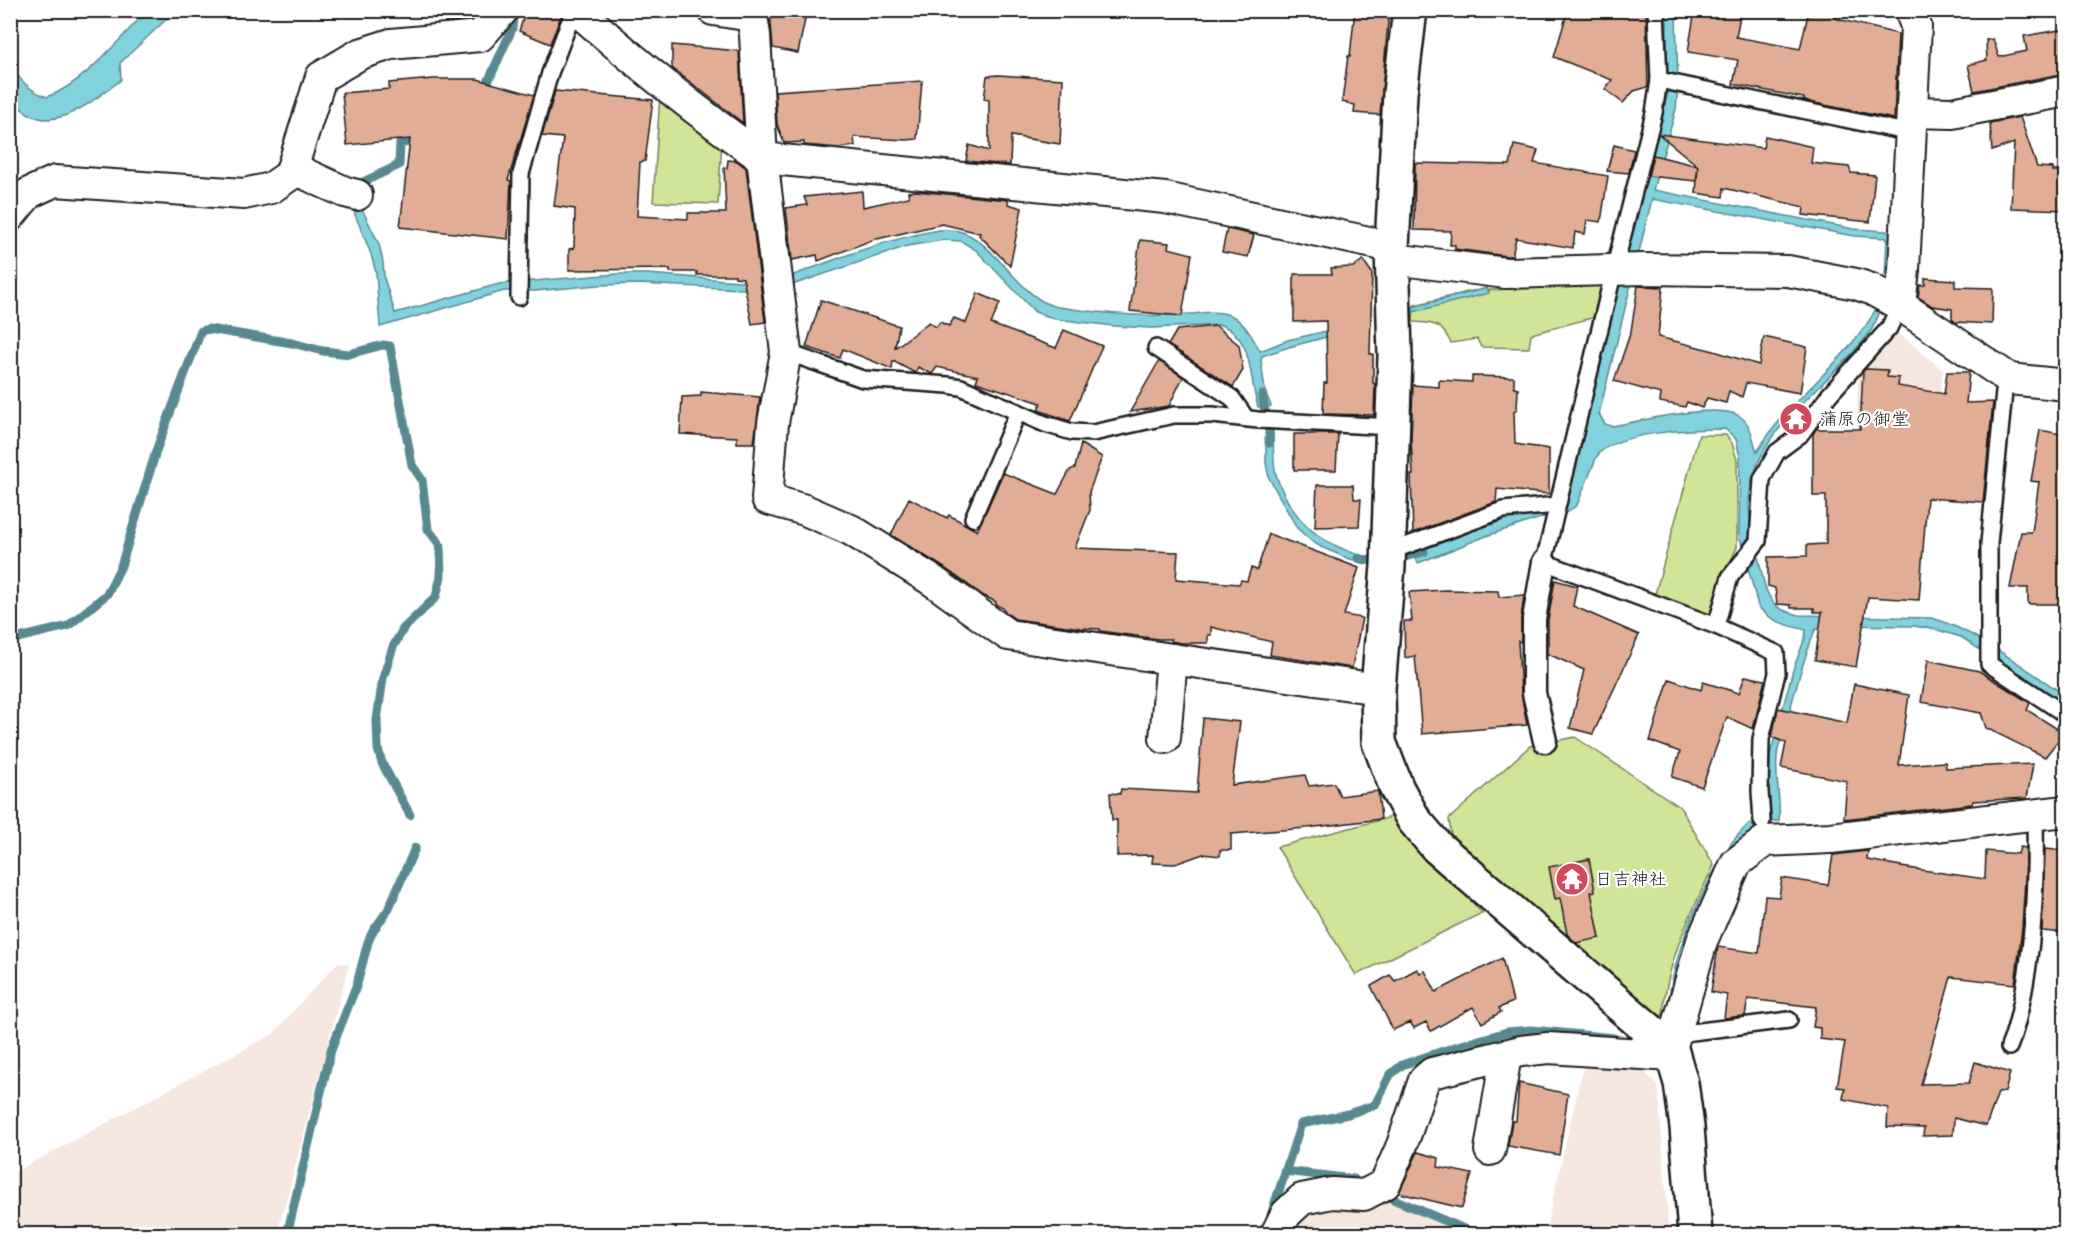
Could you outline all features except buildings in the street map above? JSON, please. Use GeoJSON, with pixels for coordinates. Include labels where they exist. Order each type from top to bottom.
{"type":"FeatureCollection","features":[{"type":"Feature","properties":{"kind":"street"},"geometry":{"type":"LineString","coordinates":[[10,216],[29,193],[55,181],[244,194],[271,188],[290,175],[321,77],[360,54],[391,44],[480,36],[503,10]]}},
{"type":"Feature","properties":{"kind":"street"},"geometry":{"type":"LineString","coordinates":[[576,10],[673,91],[762,158],[1165,198],[1393,253],[1506,273],[1621,269],[1788,271],[1871,289],[1900,305],[2010,379],[2066,385]]}},
{"type":"Feature","properties":{"kind":"street"},"geometry":{"type":"LineString","coordinates":[[714,10],[752,13],[755,36],[762,158],[786,352],[773,423],[767,499],[805,510],[851,530],[933,581],[1008,635],[1378,689]]}},
{"type":"Feature","properties":{"kind":"street"},"geometry":{"type":"LineString","coordinates":[[1410,10],[1400,93],[1393,253],[1395,356],[1393,427],[1389,559],[1378,689],[1379,742],[1397,789],[1414,820],[1437,847],[1673,1046]]}},
{"type":"Feature","properties":{"kind":"street"},"geometry":{"type":"LineString","coordinates":[[1900,305],[1904,270],[1916,26],[1910,10]]}},
{"type":"Feature","properties":{"kind":"street"},"geometry":{"type":"LineString","coordinates":[[1911,122],[2066,91]]}},
{"type":"Feature","properties":{"kind":"street"},"geometry":{"type":"LineString","coordinates":[[292,168],[345,192],[357,195]]}},
{"type":"Feature","properties":{"kind":"street"},"geometry":{"type":"LineString","coordinates":[[1544,562],[1534,619],[1534,693],[1545,741]]}},
{"type":"Feature","properties":{"kind":"street"},"geometry":{"type":"LineString","coordinates":[[1165,738],[1172,659]]}},
{"type":"Feature","properties":{"kind":"street"},"geometry":{"type":"LineString","coordinates":[[1695,1234],[1687,1127],[1673,1046],[1702,941],[1736,863],[1764,832],[1831,838],[2066,810]]}},
{"type":"Feature","properties":{"kind":"street"},"geometry":{"type":"LineString","coordinates":[[1276,1234],[1286,1214],[1302,1199],[1332,1193],[1364,1195],[1385,1184],[1402,1145],[1424,1080],[1432,1073],[1521,1051],[1548,1048],[1673,1046]]}},
{"type":"Feature","properties":{"kind":"street"},"geometry":{"type":"LineString","coordinates":[[1490,1150],[1506,1055]]}},
{"type":"Feature","properties":{"kind":"lane"},"geometry":{"type":"LineString","coordinates":[[520,290],[521,174],[549,73],[576,10]]}},
{"type":"Feature","properties":{"kind":"lane"},"geometry":{"type":"LineString","coordinates":[[1656,10],[1659,80],[1654,113],[1621,269],[1544,562],[1716,626],[1776,653],[1777,673],[1761,739],[1760,792],[1764,832]]}},
{"type":"Feature","properties":{"kind":"lane"},"geometry":{"type":"LineString","coordinates":[[1659,80],[1911,122]]}},
{"type":"Feature","properties":{"kind":"lane"},"geometry":{"type":"LineString","coordinates":[[1716,626],[1730,577],[1758,541],[1762,479],[1777,452],[1800,435],[1828,395],[1889,328],[1900,305]]}},
{"type":"Feature","properties":{"kind":"lane"},"geometry":{"type":"LineString","coordinates":[[1155,348],[1232,398],[1252,419]]}},
{"type":"Feature","properties":{"kind":"lane"},"geometry":{"type":"LineString","coordinates":[[786,352],[863,379],[961,387],[1045,424],[1072,432],[1094,433],[1174,415],[1212,415],[1393,427]]}},
{"type":"Feature","properties":{"kind":"lane"},"geometry":{"type":"LineString","coordinates":[[2010,379],[2004,392],[1989,543],[1989,664],[2066,715]]}},
{"type":"Feature","properties":{"kind":"lane"},"geometry":{"type":"LineString","coordinates":[[973,518],[1018,412]]}},
{"type":"Feature","properties":{"kind":"lane"},"geometry":{"type":"LineString","coordinates":[[1389,559],[1503,510],[1556,510]]}},
{"type":"Feature","properties":{"kind":"lane"},"geometry":{"type":"LineString","coordinates":[[2009,1047],[2017,1028],[2033,930],[2036,884],[2035,814]]}},
{"type":"Feature","properties":{"kind":"lane"},"geometry":{"type":"LineString","coordinates":[[1673,1046],[1789,1020]]}},
{"type":"Feature","properties":{"kind":"shaded area"},"geometry":{"type":"Polygon","coordinates":[[[1895,330],[1943,370],[1932,467],[1863,426],[1857,426],[1858,369],[1895,330]]]}},
{"type":"Feature","properties":{"kind":"shaded area"},"geometry":{"type":"Polygon","coordinates":[[[337,963],[349,964],[277,1234],[11,1234],[11,1174],[273,1034],[337,963]]]}},
{"type":"Feature","properties":{"kind":"shaded area"},"geometry":{"type":"Polygon","coordinates":[[[1585,1059],[1634,1061],[1658,1086],[1669,1234],[1545,1234],[1585,1059]]]}},
{"type":"Feature","properties":{"kind":"shaded area"},"geometry":{"type":"Polygon","coordinates":[[[1378,1189],[1412,1209],[1464,1234],[1286,1234],[1294,1205],[1378,1189]]]}},
{"type":"Feature","properties":{"kind":"green space"},"geometry":{"type":"Polygon","coordinates":[[[660,95],[722,141],[718,204],[653,202],[660,95]]]}},
{"type":"Feature","properties":{"kind":"green space"},"geometry":{"type":"Polygon","coordinates":[[[1606,280],[1599,316],[1531,334],[1529,348],[1481,347],[1477,339],[1451,343],[1444,331],[1436,325],[1413,322],[1414,305],[1472,291],[1606,280]]]}},
{"type":"Feature","properties":{"kind":"green space"},"geometry":{"type":"Polygon","coordinates":[[[1699,435],[1726,435],[1732,443],[1737,460],[1737,547],[1728,567],[1713,616],[1655,594],[1699,435]]]}},
{"type":"Feature","properties":{"kind":"green space"},"geometry":{"type":"Polygon","coordinates":[[[1575,737],[1680,807],[1714,865],[1674,956],[1663,1015],[1653,1016],[1606,968],[1568,946],[1451,835],[1449,819],[1530,746],[1575,737]]]}},
{"type":"Feature","properties":{"kind":"green space"},"geometry":{"type":"Polygon","coordinates":[[[1395,816],[1482,913],[1356,975],[1277,847],[1395,816]]]}},
{"type":"Feature","properties":{"kind":"water"},"geometry":{"type":"Polygon","coordinates":[[[147,11],[175,11],[120,63],[121,80],[80,109],[51,119],[37,118],[24,110],[11,96],[11,64],[26,85],[47,97],[75,82],[88,71],[147,11]]]}},
{"type":"Feature","properties":{"kind":"water"},"geometry":{"type":"Polygon","coordinates":[[[1667,11],[1676,11],[1678,87],[1676,109],[1653,190],[1854,229],[1886,231],[1893,234],[1890,276],[1885,275],[1887,238],[1854,236],[1652,199],[1599,414],[1605,424],[1612,426],[1679,414],[1717,411],[1732,413],[1742,418],[1748,425],[1757,452],[1785,415],[1864,329],[1876,309],[1880,310],[1874,326],[1864,340],[1780,428],[1757,465],[1751,485],[1749,507],[1753,534],[1768,594],[1781,609],[1799,615],[1932,618],[1983,641],[2065,695],[2065,708],[1961,637],[1934,629],[1914,626],[1824,625],[1815,630],[1811,639],[1778,750],[1779,821],[1772,821],[1769,793],[1770,755],[1806,630],[1773,619],[1758,606],[1739,534],[1740,457],[1736,439],[1725,429],[1657,433],[1620,441],[1597,456],[1577,505],[1567,512],[1558,516],[1547,516],[1489,535],[1418,563],[1412,551],[1504,514],[1561,509],[1623,259],[1667,96],[1667,11]]]}},
{"type":"Feature","properties":{"kind":"water"},"geometry":{"type":"Polygon","coordinates":[[[362,209],[379,244],[384,278],[395,313],[499,284],[617,274],[762,281],[763,290],[639,284],[504,291],[380,327],[376,273],[354,212],[362,209]]]}},
{"type":"Feature","properties":{"kind":"water"},"geometry":{"type":"Polygon","coordinates":[[[939,230],[959,231],[974,238],[1033,295],[1045,303],[1058,307],[1141,315],[1222,313],[1232,316],[1245,327],[1260,351],[1288,340],[1369,321],[1371,325],[1262,356],[1265,391],[1271,406],[1258,407],[1245,349],[1240,339],[1232,331],[1221,325],[1151,328],[1056,319],[1035,312],[976,250],[961,241],[944,240],[907,246],[792,285],[789,277],[882,244],[939,230]]]}},
{"type":"Feature","properties":{"kind":"water"},"geometry":{"type":"Polygon","coordinates":[[[1487,288],[1489,293],[1413,312],[1413,307],[1487,288]]]}},
{"type":"Feature","properties":{"kind":"water"},"geometry":{"type":"Polygon","coordinates":[[[1266,432],[1273,432],[1275,473],[1294,511],[1310,529],[1330,543],[1367,556],[1367,564],[1321,547],[1297,528],[1269,478],[1266,463],[1266,432]]]}},
{"type":"Feature","properties":{"kind":"water"},"geometry":{"type":"Polygon","coordinates":[[[1750,823],[1755,829],[1740,842],[1666,1014],[1676,962],[1692,916],[1721,858],[1736,837],[1750,823]]]}},
{"type":"Feature","properties":{"kind":"waterway"},"geometry":{"type":"LineString","coordinates":[[483,93],[512,29],[513,16]]}},
{"type":"Feature","properties":{"kind":"waterway"},"geometry":{"type":"LineString","coordinates":[[363,182],[399,165],[400,143],[420,142]]}},
{"type":"Feature","properties":{"kind":"waterway"},"geometry":{"type":"LineString","coordinates":[[10,640],[68,626],[107,594],[121,566],[157,448],[201,331],[209,329],[349,354],[383,345],[390,346],[412,465],[422,480],[428,529],[440,545],[441,577],[436,597],[403,629],[393,647],[383,678],[377,720],[378,749],[382,763],[410,815]]}},
{"type":"Feature","properties":{"kind":"waterway"},"geometry":{"type":"LineString","coordinates":[[1262,395],[1269,443]]}},
{"type":"Feature","properties":{"kind":"waterway"},"geometry":{"type":"LineString","coordinates":[[1358,558],[1381,560],[1424,552]]}},
{"type":"Feature","properties":{"kind":"waterway"},"geometry":{"type":"LineString","coordinates":[[289,1234],[331,1050],[357,984],[368,942],[388,910],[415,848]]}},
{"type":"Feature","properties":{"kind":"waterway"},"geometry":{"type":"LineString","coordinates":[[1270,1218],[1301,1124],[1348,1114],[1375,1105],[1390,1075],[1402,1065],[1507,1032],[1531,1030],[1614,1038]]}},
{"type":"Feature","properties":{"kind":"waterway"},"geometry":{"type":"LineString","coordinates":[[1284,1171],[1354,1179]]}},
{"type":"Feature","properties":{"kind":"waterway"},"geometry":{"type":"LineString","coordinates":[[1391,1198],[1476,1234]]}},
{"type":"Feature","properties":{"kind":"place","name":"蒲原の御堂"},"geometry":{"type":"Point","coordinates":[1796,419]}},
{"type":"Feature","properties":{"kind":"place","name":"日吉神社"},"geometry":{"type":"Point","coordinates":[1572,879]}}]}
